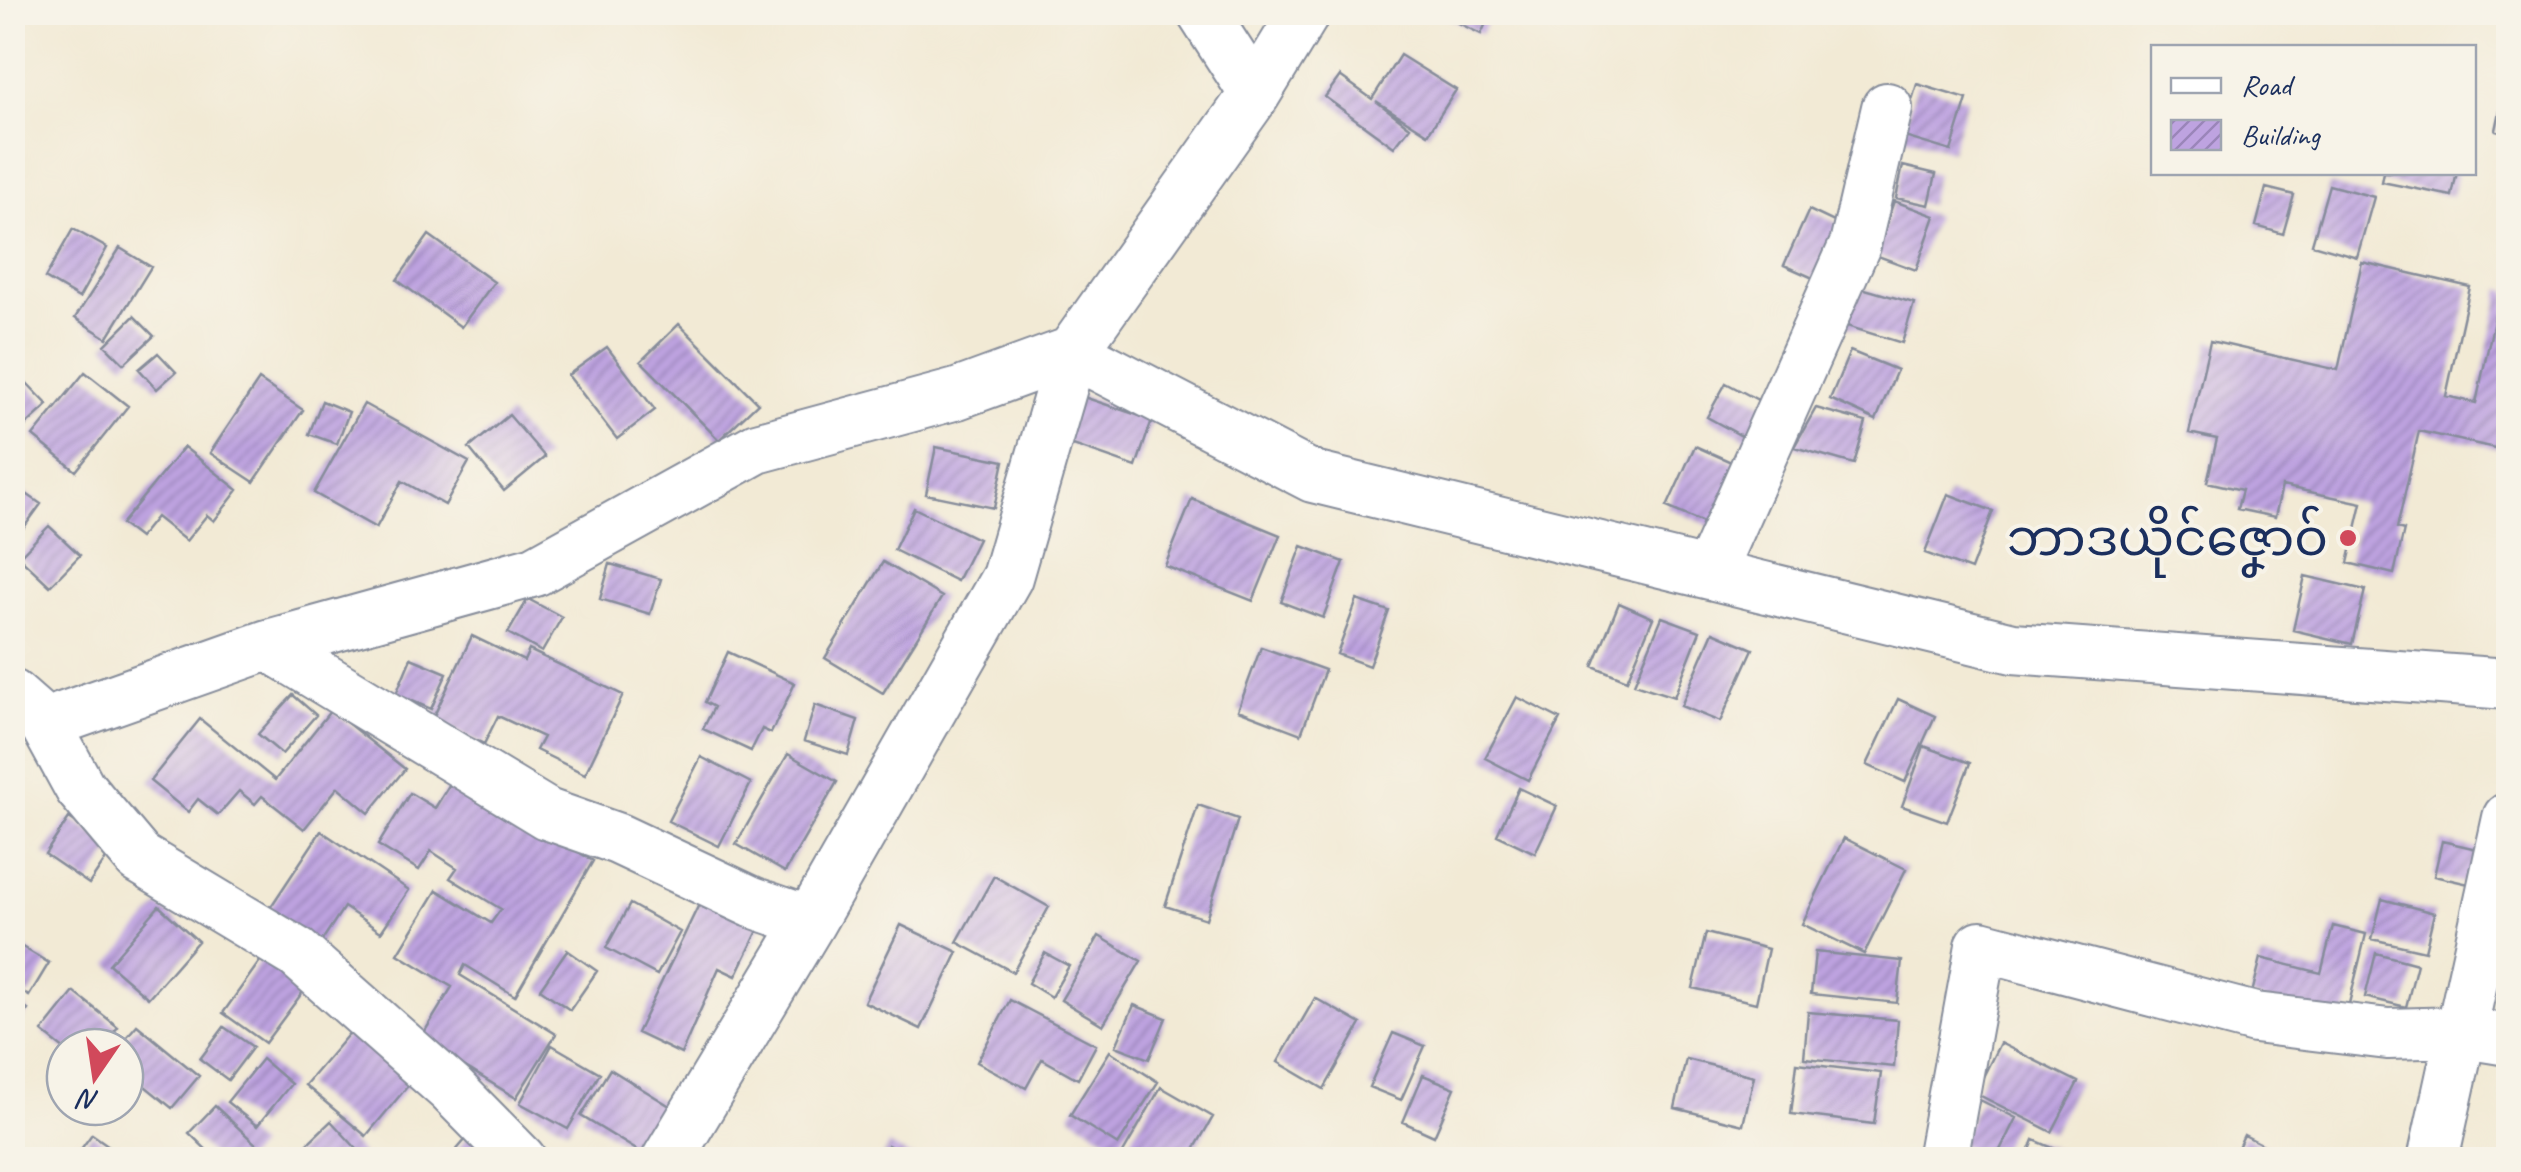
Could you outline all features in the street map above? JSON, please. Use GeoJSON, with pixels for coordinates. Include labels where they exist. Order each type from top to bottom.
{"type":"FeatureCollection","features":[{"type":"Feature","properties":{"kind":"street"},"geometry":{"type":"LineString","coordinates":[[1202,12],[1255,94]]}},
{"type":"Feature","properties":{"kind":"street"},"geometry":{"type":"LineString","coordinates":[[668,1160],[1007,578],[1072,352],[1255,94],[1305,12]]}},
{"type":"Feature","properties":{"kind":"street"},"geometry":{"type":"LineString","coordinates":[[1709,574],[1855,245],[1887,108]]}},
{"type":"Feature","properties":{"kind":"street"},"geometry":{"type":"LineString","coordinates":[[522,1160],[452,1089],[297,953],[138,858],[80,788],[29,709],[534,571],[757,448],[958,394],[1072,352],[1312,477],[2013,648],[2508,684]]}},
{"type":"Feature","properties":{"kind":"street"},"geometry":{"type":"LineString","coordinates":[[268,646],[547,814],[618,839],[752,902],[810,922]]}},
{"type":"Feature","properties":{"kind":"street"},"geometry":{"type":"LineString","coordinates":[[2433,1160],[2508,818]]}},
{"type":"Feature","properties":{"kind":"street"},"geometry":{"type":"LineString","coordinates":[[1942,1160],[1981,946],[2255,1018],[2388,1034],[2460,1032],[2508,1040]]}},
{"type":"Feature","properties":{"kind":"building"},"geometry":{"type":"Polygon","coordinates":[[[1436,12],[1491,12],[1481,34],[1436,12]]]}},
{"type":"Feature","properties":{"kind":"building"},"geometry":{"type":"Polygon","coordinates":[[[1400,55],[1456,90],[1428,134],[1376,101],[1410,127],[1394,147],[1325,97],[1340,76],[1372,99],[1400,55]]]}},
{"type":"Feature","properties":{"kind":"building"},"geometry":{"type":"Polygon","coordinates":[[[1917,84],[1967,99],[1951,151],[1901,136],[1917,84]]]}},
{"type":"Feature","properties":{"kind":"building"},"geometry":{"type":"Polygon","coordinates":[[[2502,102],[2508,103],[2508,133],[2496,130],[2502,102]]]}},
{"type":"Feature","properties":{"kind":"building"},"geometry":{"type":"Polygon","coordinates":[[[1903,166],[1936,174],[1929,205],[1896,198],[1903,166]]]}},
{"type":"Feature","properties":{"kind":"building"},"geometry":{"type":"Polygon","coordinates":[[[2383,175],[2456,175],[2452,196],[2382,182],[2383,175]]]}},
{"type":"Feature","properties":{"kind":"building"},"geometry":{"type":"Polygon","coordinates":[[[2329,185],[2374,197],[2357,257],[2312,244],[2329,185]]]}},
{"type":"Feature","properties":{"kind":"building"},"geometry":{"type":"Polygon","coordinates":[[[2266,188],[2294,195],[2283,234],[2256,226],[2266,188]]]}},
{"type":"Feature","properties":{"kind":"building"},"geometry":{"type":"Polygon","coordinates":[[[1894,201],[1935,216],[1916,270],[1875,255],[1894,201]]]}},
{"type":"Feature","properties":{"kind":"building"},"geometry":{"type":"Polygon","coordinates":[[[1809,210],[1847,228],[1822,282],[1784,265],[1809,210]]]}},
{"type":"Feature","properties":{"kind":"building"},"geometry":{"type":"Polygon","coordinates":[[[73,229],[107,248],[79,298],[45,278],[73,229]]]}},
{"type":"Feature","properties":{"kind":"building"},"geometry":{"type":"Polygon","coordinates":[[[429,235],[494,282],[461,327],[397,280],[429,235]]]}},
{"type":"Feature","properties":{"kind":"building"},"geometry":{"type":"Polygon","coordinates":[[[120,248],[151,267],[107,338],[75,318],[120,248]]]}},
{"type":"Feature","properties":{"kind":"building"},"geometry":{"type":"Polygon","coordinates":[[[2362,262],[2470,287],[2446,396],[2476,403],[2501,289],[2508,291],[2508,451],[2419,431],[2397,528],[2404,530],[2394,574],[2348,563],[2362,503],[2282,486],[2275,517],[2237,509],[2242,490],[2207,482],[2217,439],[2189,433],[2210,341],[2338,370],[2362,262]]]}},
{"type":"Feature","properties":{"kind":"building"},"geometry":{"type":"Polygon","coordinates":[[[1851,285],[1914,303],[1902,343],[1840,324],[1851,285]]]}},
{"type":"Feature","properties":{"kind":"building"},"geometry":{"type":"Polygon","coordinates":[[[134,316],[154,336],[124,364],[105,345],[134,316]]]}},
{"type":"Feature","properties":{"kind":"building"},"geometry":{"type":"Polygon","coordinates":[[[679,324],[758,403],[719,440],[641,361],[679,324]]]}},
{"type":"Feature","properties":{"kind":"building"},"geometry":{"type":"Polygon","coordinates":[[[607,347],[655,410],[617,439],[568,375],[607,347]]]}},
{"type":"Feature","properties":{"kind":"building"},"geometry":{"type":"Polygon","coordinates":[[[1850,351],[1897,370],[1876,420],[1830,399],[1850,351]]]}},
{"type":"Feature","properties":{"kind":"building"},"geometry":{"type":"Polygon","coordinates":[[[158,353],[176,372],[157,389],[139,369],[158,353]]]}},
{"type":"Feature","properties":{"kind":"building"},"geometry":{"type":"Polygon","coordinates":[[[85,372],[128,406],[76,471],[33,436],[85,372]]]}},
{"type":"Feature","properties":{"kind":"building"},"geometry":{"type":"Polygon","coordinates":[[[24,380],[48,405],[12,438],[12,391],[24,380]]]}},
{"type":"Feature","properties":{"kind":"building"},"geometry":{"type":"Polygon","coordinates":[[[259,380],[303,410],[254,482],[210,453],[259,380]]]}},
{"type":"Feature","properties":{"kind":"building"},"geometry":{"type":"Polygon","coordinates":[[[1726,383],[1769,406],[1749,440],[1707,417],[1726,383]]]}},
{"type":"Feature","properties":{"kind":"building"},"geometry":{"type":"Polygon","coordinates":[[[1066,391],[1152,420],[1136,467],[1050,437],[1066,391]]]}},
{"type":"Feature","properties":{"kind":"building"},"geometry":{"type":"Polygon","coordinates":[[[322,401],[349,412],[337,444],[309,434],[322,401]]]}},
{"type":"Feature","properties":{"kind":"building"},"geometry":{"type":"Polygon","coordinates":[[[364,404],[469,462],[445,505],[402,481],[376,528],[314,493],[364,404]]]}},
{"type":"Feature","properties":{"kind":"building"},"geometry":{"type":"Polygon","coordinates":[[[1816,408],[1866,422],[1854,464],[1794,447],[1816,408]]]}},
{"type":"Feature","properties":{"kind":"building"},"geometry":{"type":"Polygon","coordinates":[[[509,415],[545,457],[504,491],[469,448],[509,415]]]}},
{"type":"Feature","properties":{"kind":"building"},"geometry":{"type":"Polygon","coordinates":[[[1695,446],[1747,469],[1719,530],[1667,507],[1695,446]]]}},
{"type":"Feature","properties":{"kind":"building"},"geometry":{"type":"Polygon","coordinates":[[[184,447],[238,490],[214,521],[207,515],[186,541],[156,517],[139,538],[121,524],[184,447]]]}},
{"type":"Feature","properties":{"kind":"building"},"geometry":{"type":"Polygon","coordinates":[[[936,447],[1004,461],[994,508],[926,494],[936,447]]]}},
{"type":"Feature","properties":{"kind":"building"},"geometry":{"type":"Polygon","coordinates":[[[12,484],[41,504],[12,544],[12,484]]]}},
{"type":"Feature","properties":{"kind":"building"},"geometry":{"type":"Polygon","coordinates":[[[1948,494],[1993,511],[1971,570],[1925,553],[1948,494]]]}},
{"type":"Feature","properties":{"kind":"building"},"geometry":{"type":"Polygon","coordinates":[[[1192,499],[1280,535],[1253,601],[1165,566],[1192,499]]]}},
{"type":"Feature","properties":{"kind":"building"},"geometry":{"type":"Polygon","coordinates":[[[914,508],[978,539],[957,581],[894,550],[914,508]]]}},
{"type":"Feature","properties":{"kind":"building"},"geometry":{"type":"Polygon","coordinates":[[[49,526],[80,555],[50,586],[19,557],[49,526]]]}},
{"type":"Feature","properties":{"kind":"building"},"geometry":{"type":"Polygon","coordinates":[[[1302,546],[1344,562],[1323,618],[1281,602],[1302,546]]]}},
{"type":"Feature","properties":{"kind":"building"},"geometry":{"type":"Polygon","coordinates":[[[883,562],[942,597],[883,693],[825,658],[883,562]]]}},
{"type":"Feature","properties":{"kind":"building"},"geometry":{"type":"Polygon","coordinates":[[[610,564],[661,579],[650,614],[600,599],[610,564]]]}},
{"type":"Feature","properties":{"kind":"building"},"geometry":{"type":"Polygon","coordinates":[[[2305,576],[2365,590],[2352,644],[2293,630],[2305,576]]]}},
{"type":"Feature","properties":{"kind":"building"},"geometry":{"type":"Polygon","coordinates":[[[528,599],[562,617],[542,652],[508,633],[528,599]]]}},
{"type":"Feature","properties":{"kind":"building"},"geometry":{"type":"Polygon","coordinates":[[[1357,600],[1389,611],[1369,666],[1337,654],[1357,600]]]}},
{"type":"Feature","properties":{"kind":"building"},"geometry":{"type":"Polygon","coordinates":[[[1619,603],[1653,618],[1627,680],[1593,666],[1619,603]]]}},
{"type":"Feature","properties":{"kind":"building"},"geometry":{"type":"Polygon","coordinates":[[[1662,617],[1700,631],[1674,697],[1634,684],[1662,617]]]}},
{"type":"Feature","properties":{"kind":"building"},"geometry":{"type":"Polygon","coordinates":[[[1713,632],[1753,649],[1720,722],[1681,706],[1713,632]]]}},
{"type":"Feature","properties":{"kind":"building"},"geometry":{"type":"Polygon","coordinates":[[[472,636],[524,661],[529,650],[623,695],[585,774],[536,750],[543,737],[498,716],[484,744],[432,720],[472,636]]]}},
{"type":"Feature","properties":{"kind":"building"},"geometry":{"type":"Polygon","coordinates":[[[1261,647],[1325,670],[1301,734],[1238,710],[1261,647]]]}},
{"type":"Feature","properties":{"kind":"building"},"geometry":{"type":"Polygon","coordinates":[[[728,652],[795,683],[771,733],[762,729],[751,751],[703,729],[714,707],[705,702],[728,652]]]}},
{"type":"Feature","properties":{"kind":"building"},"geometry":{"type":"Polygon","coordinates":[[[411,658],[447,673],[431,709],[396,694],[411,658]]]}},
{"type":"Feature","properties":{"kind":"building"},"geometry":{"type":"Polygon","coordinates":[[[293,695],[316,715],[282,754],[258,734],[293,695]]]}},
{"type":"Feature","properties":{"kind":"building"},"geometry":{"type":"Polygon","coordinates":[[[1517,697],[1560,719],[1528,780],[1485,758],[1517,697]]]}},
{"type":"Feature","properties":{"kind":"building"},"geometry":{"type":"Polygon","coordinates":[[[1898,699],[1935,716],[1905,782],[1867,765],[1898,699]]]}},
{"type":"Feature","properties":{"kind":"building"},"geometry":{"type":"Polygon","coordinates":[[[815,705],[858,720],[848,755],[804,741],[815,705]]]}},
{"type":"Feature","properties":{"kind":"building"},"geometry":{"type":"Polygon","coordinates":[[[331,710],[405,769],[369,813],[338,787],[304,829],[262,796],[255,804],[239,791],[218,815],[198,799],[188,812],[150,781],[200,719],[275,780],[331,710]]]}},
{"type":"Feature","properties":{"kind":"building"},"geometry":{"type":"Polygon","coordinates":[[[1924,746],[1970,763],[1947,822],[1902,806],[1924,746]]]}},
{"type":"Feature","properties":{"kind":"building"},"geometry":{"type":"Polygon","coordinates":[[[469,753],[497,802],[593,861],[515,996],[465,965],[460,975],[556,1034],[516,1098],[420,1039],[452,987],[398,954],[437,890],[491,923],[501,909],[450,878],[457,868],[431,851],[419,870],[378,845],[410,793],[435,808],[469,753]]]}},
{"type":"Feature","properties":{"kind":"building"},"geometry":{"type":"Polygon","coordinates":[[[788,754],[837,782],[785,872],[736,844],[788,754]]]}},
{"type":"Feature","properties":{"kind":"building"},"geometry":{"type":"Polygon","coordinates":[[[701,757],[751,783],[719,846],[668,821],[701,757]]]}},
{"type":"Feature","properties":{"kind":"building"},"geometry":{"type":"Polygon","coordinates":[[[1519,788],[1557,806],[1535,853],[1497,835],[1519,788]]]}},
{"type":"Feature","properties":{"kind":"building"},"geometry":{"type":"Polygon","coordinates":[[[1198,805],[1238,819],[1206,919],[1165,906],[1198,805]]]}},
{"type":"Feature","properties":{"kind":"building"},"geometry":{"type":"Polygon","coordinates":[[[69,818],[114,847],[89,884],[45,854],[69,818]]]}},
{"type":"Feature","properties":{"kind":"building"},"geometry":{"type":"Polygon","coordinates":[[[321,831],[409,890],[381,932],[344,907],[317,948],[266,914],[321,831]]]}},
{"type":"Feature","properties":{"kind":"building"},"geometry":{"type":"Polygon","coordinates":[[[1844,838],[1906,869],[1864,954],[1802,924],[1844,838]]]}},
{"type":"Feature","properties":{"kind":"building"},"geometry":{"type":"Polygon","coordinates":[[[2442,841],[2481,850],[2473,885],[2434,876],[2442,841]]]}},
{"type":"Feature","properties":{"kind":"building"},"geometry":{"type":"Polygon","coordinates":[[[994,876],[1049,907],[1013,972],[957,942],[994,876]]]}},
{"type":"Feature","properties":{"kind":"building"},"geometry":{"type":"Polygon","coordinates":[[[705,892],[763,920],[736,976],[719,968],[681,1054],[637,1033],[705,892]]]}},
{"type":"Feature","properties":{"kind":"building"},"geometry":{"type":"Polygon","coordinates":[[[2382,899],[2434,913],[2425,951],[2372,939],[2382,899]]]}},
{"type":"Feature","properties":{"kind":"building"},"geometry":{"type":"Polygon","coordinates":[[[630,904],[680,932],[657,975],[606,948],[630,904]]]}},
{"type":"Feature","properties":{"kind":"building"},"geometry":{"type":"Polygon","coordinates":[[[159,906],[198,941],[148,998],[109,964],[159,906]]]}},
{"type":"Feature","properties":{"kind":"building"},"geometry":{"type":"Polygon","coordinates":[[[901,925],[958,952],[921,1029],[864,1002],[901,925]]]}},
{"type":"Feature","properties":{"kind":"building"},"geometry":{"type":"Polygon","coordinates":[[[2333,926],[2366,934],[2345,1020],[2251,997],[2261,958],[2321,973],[2333,926]]]}},
{"type":"Feature","properties":{"kind":"building"},"geometry":{"type":"Polygon","coordinates":[[[1706,933],[1768,949],[1756,1003],[1693,988],[1706,933]]]}},
{"type":"Feature","properties":{"kind":"building"},"geometry":{"type":"Polygon","coordinates":[[[1099,936],[1141,961],[1103,1025],[1061,1000],[1099,936]]]}},
{"type":"Feature","properties":{"kind":"building"},"geometry":{"type":"Polygon","coordinates":[[[12,941],[49,963],[29,996],[12,986],[12,941]]]}},
{"type":"Feature","properties":{"kind":"building"},"geometry":{"type":"Polygon","coordinates":[[[567,950],[597,971],[570,1010],[540,989],[567,950]]]}},
{"type":"Feature","properties":{"kind":"building"},"geometry":{"type":"Polygon","coordinates":[[[1815,952],[1902,961],[1897,1003],[1811,994],[1815,952]]]}},
{"type":"Feature","properties":{"kind":"building"},"geometry":{"type":"Polygon","coordinates":[[[1045,953],[1069,966],[1051,997],[1028,983],[1045,953]]]}},
{"type":"Feature","properties":{"kind":"building"},"geometry":{"type":"Polygon","coordinates":[[[2376,953],[2417,964],[2406,1007],[2365,997],[2376,953]]]}},
{"type":"Feature","properties":{"kind":"building"},"geometry":{"type":"Polygon","coordinates":[[[265,954],[308,985],[265,1043],[223,1013],[265,954]]]}},
{"type":"Feature","properties":{"kind":"building"},"geometry":{"type":"Polygon","coordinates":[[[74,992],[118,1027],[46,1027],[74,992]]]}},
{"type":"Feature","properties":{"kind":"building"},"geometry":{"type":"Polygon","coordinates":[[[1315,998],[1361,1024],[1324,1089],[1278,1062],[1315,998]]]}},
{"type":"Feature","properties":{"kind":"building"},"geometry":{"type":"Polygon","coordinates":[[[12,1000],[28,1010],[12,1036],[12,1000]]]}},
{"type":"Feature","properties":{"kind":"building"},"geometry":{"type":"Polygon","coordinates":[[[1010,1000],[1096,1045],[1078,1079],[1042,1059],[1026,1088],[977,1062],[1010,1000]]]}},
{"type":"Feature","properties":{"kind":"building"},"geometry":{"type":"Polygon","coordinates":[[[1134,1005],[1166,1018],[1149,1059],[1116,1046],[1134,1005]]]}},
{"type":"Feature","properties":{"kind":"building"},"geometry":{"type":"Polygon","coordinates":[[[1808,1012],[1898,1020],[1894,1067],[1804,1058],[1808,1012]]]}},
{"type":"Feature","properties":{"kind":"building"},"geometry":{"type":"Polygon","coordinates":[[[224,1027],[253,1047],[228,1080],[200,1059],[224,1027]]]}},
{"type":"Feature","properties":{"kind":"building"},"geometry":{"type":"Polygon","coordinates":[[[352,1030],[412,1081],[366,1136],[305,1085],[352,1030]]]}},
{"type":"Feature","properties":{"kind":"building"},"geometry":{"type":"Polygon","coordinates":[[[145,1032],[199,1076],[172,1108],[145,1086],[145,1032]]]}},
{"type":"Feature","properties":{"kind":"building"},"geometry":{"type":"Polygon","coordinates":[[[1393,1033],[1425,1046],[1401,1100],[1369,1087],[1393,1033]]]}},
{"type":"Feature","properties":{"kind":"building"},"geometry":{"type":"Polygon","coordinates":[[[2000,1043],[2078,1082],[2052,1132],[1975,1093],[2000,1043]]]}},
{"type":"Feature","properties":{"kind":"building"},"geometry":{"type":"Polygon","coordinates":[[[552,1045],[600,1073],[568,1129],[520,1103],[552,1045]]]}},
{"type":"Feature","properties":{"kind":"building"},"geometry":{"type":"Polygon","coordinates":[[[1110,1051],[1158,1082],[1118,1145],[1070,1115],[1110,1051]]]}},
{"type":"Feature","properties":{"kind":"building"},"geometry":{"type":"Polygon","coordinates":[[[262,1059],[291,1084],[257,1126],[227,1102],[262,1059]]]}},
{"type":"Feature","properties":{"kind":"building"},"geometry":{"type":"Polygon","coordinates":[[[1686,1059],[1754,1076],[1743,1125],[1675,1108],[1686,1059]]]}},
{"type":"Feature","properties":{"kind":"building"},"geometry":{"type":"Polygon","coordinates":[[[1797,1063],[1881,1073],[1874,1124],[1791,1114],[1797,1063]]]}},
{"type":"Feature","properties":{"kind":"building"},"geometry":{"type":"Polygon","coordinates":[[[610,1069],[681,1113],[653,1160],[581,1116],[610,1069]]]}},
{"type":"Feature","properties":{"kind":"building"},"geometry":{"type":"Polygon","coordinates":[[[1423,1075],[1455,1088],[1434,1136],[1403,1122],[1423,1075]]]}},
{"type":"Feature","properties":{"kind":"building"},"geometry":{"type":"Polygon","coordinates":[[[1161,1087],[1213,1117],[1188,1160],[1119,1160],[1161,1087]]]}},
{"type":"Feature","properties":{"kind":"building"},"geometry":{"type":"Polygon","coordinates":[[[1980,1100],[2016,1118],[1995,1160],[1958,1143],[1980,1100]]]}},
{"type":"Feature","properties":{"kind":"building"},"geometry":{"type":"Polygon","coordinates":[[[215,1106],[258,1146],[245,1160],[217,1160],[189,1133],[215,1106]]]}},
{"type":"Feature","properties":{"kind":"building"},"geometry":{"type":"Polygon","coordinates":[[[331,1121],[367,1160],[290,1160],[331,1121]]]}},
{"type":"Feature","properties":{"kind":"building"},"geometry":{"type":"Polygon","coordinates":[[[472,1132],[502,1160],[448,1160],[472,1132]]]}},
{"type":"Feature","properties":{"kind":"building"},"geometry":{"type":"Polygon","coordinates":[[[92,1134],[129,1160],[73,1160],[92,1134]]]}},
{"type":"Feature","properties":{"kind":"building"},"geometry":{"type":"Polygon","coordinates":[[[2244,1135],[2293,1160],[2232,1160],[2244,1135]]]}},
{"type":"Feature","properties":{"kind":"building"},"geometry":{"type":"Polygon","coordinates":[[[2034,1140],[2079,1159],[2079,1160],[2026,1160],[2034,1140]]]}},
{"type":"Feature","properties":{"kind":"building"},"geometry":{"type":"Polygon","coordinates":[[[888,1145],[918,1160],[882,1160],[888,1145]]]}},
{"type":"Feature","properties":{"kind":"place","name":"ဘာဒယိုင်ဇၞောဝ်"},"geometry":{"type":"Point","coordinates":[2348,538]}}]}
